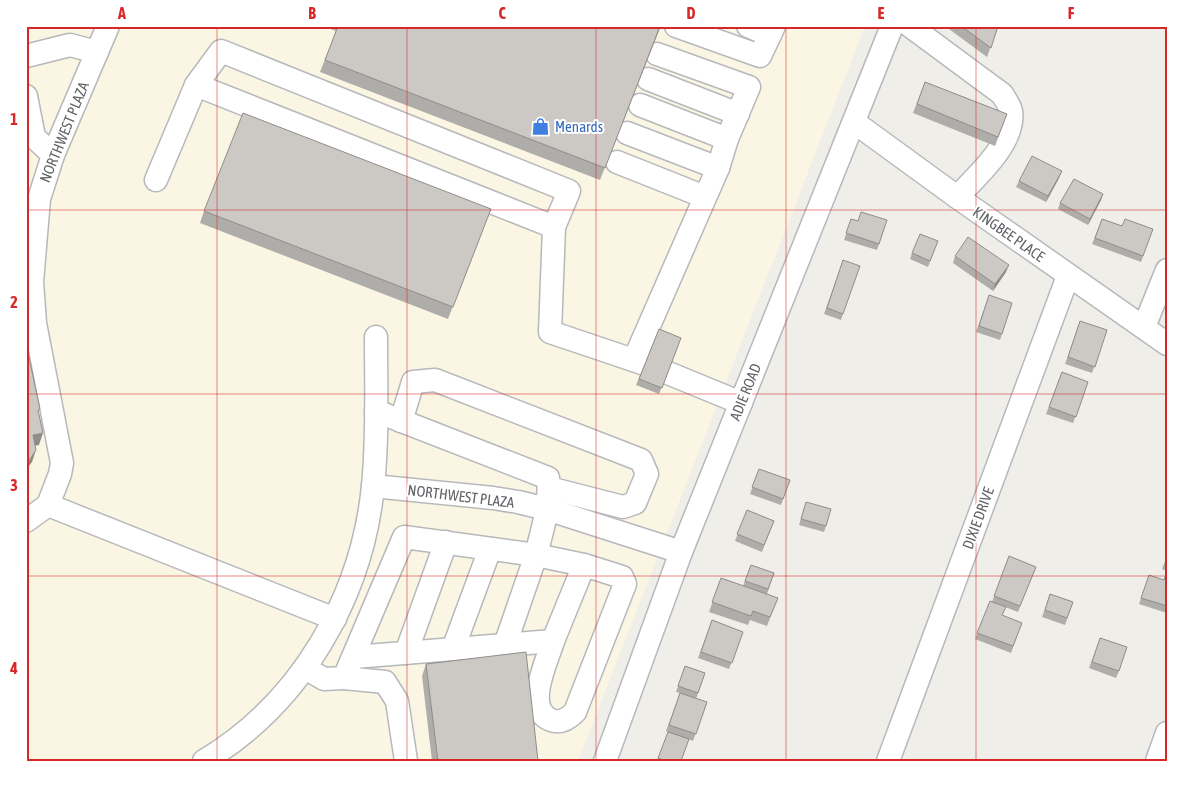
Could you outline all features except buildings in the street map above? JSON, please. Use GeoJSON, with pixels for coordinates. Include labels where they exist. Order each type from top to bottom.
{"type":"FeatureCollection","features":[{"type":"Feature","properties":{"kind":"street","name":"NORTHWEST PLAZA"},"geometry":{"type":"LineString","coordinates":[[48,505],[60,474],[62,463],[35,323],[32,282],[39,199],[53,155],[108,26]]}},
{"type":"Feature","properties":{"kind":"street"},"geometry":{"type":"LineString","coordinates":[[676,26],[760,56]]}},
{"type":"Feature","properties":{"kind":"street"},"geometry":{"type":"LineString","coordinates":[[156,180],[196,85],[221,51],[569,191],[554,227],[550,332],[639,362],[718,168],[760,56],[772,31],[748,26]]}},
{"type":"Feature","properties":{"kind":"street","name":"ADIE ROAD"},"geometry":{"type":"LineString","coordinates":[[605,761],[681,552],[892,26]]}},
{"type":"Feature","properties":{"kind":"street"},"geometry":{"type":"LineString","coordinates":[[910,26],[1002,94],[1011,110],[1011,128],[1002,146],[985,168],[957,197]]}},
{"type":"Feature","properties":{"kind":"street"},"geometry":{"type":"LineString","coordinates":[[26,56],[70,45],[97,52]]}},
{"type":"Feature","properties":{"kind":"street"},"geometry":{"type":"LineString","coordinates":[[657,54],[749,87]]}},
{"type":"Feature","properties":{"kind":"street"},"geometry":{"type":"LineString","coordinates":[[648,79],[738,114]]}},
{"type":"Feature","properties":{"kind":"street"},"geometry":{"type":"LineString","coordinates":[[196,85],[554,227]]}},
{"type":"Feature","properties":{"kind":"street"},"geometry":{"type":"LineString","coordinates":[[26,96],[34,136],[53,155]]}},
{"type":"Feature","properties":{"kind":"street"},"geometry":{"type":"LineString","coordinates":[[640,105],[727,140]]}},
{"type":"Feature","properties":{"kind":"street","name":"KINGBEE PLACE"},"geometry":{"type":"LineString","coordinates":[[854,122],[1068,276],[1167,344]]}},
{"type":"Feature","properties":{"kind":"street"},"geometry":{"type":"LineString","coordinates":[[627,133],[718,168]]}},
{"type":"Feature","properties":{"kind":"street"},"geometry":{"type":"LineString","coordinates":[[618,162],[705,197]]}},
{"type":"Feature","properties":{"kind":"street"},"geometry":{"type":"LineString","coordinates":[[1144,327],[1167,270]]}},
{"type":"Feature","properties":{"kind":"street","name":"DIXIE DRIVE"},"geometry":{"type":"LineString","coordinates":[[888,761],[1068,276]]}},
{"type":"Feature","properties":{"kind":"street"},"geometry":{"type":"LineString","coordinates":[[204,761],[221,751],[259,720],[288,690],[305,668],[335,619],[350,586],[360,558],[373,486],[376,337]]}},
{"type":"Feature","properties":{"kind":"street"},"geometry":{"type":"LineString","coordinates":[[668,373],[741,403]]}},
{"type":"Feature","properties":{"kind":"street"},"geometry":{"type":"LineString","coordinates":[[401,421],[413,382],[435,380],[641,460],[647,474],[635,503],[623,507],[548,498]]}},
{"type":"Feature","properties":{"kind":"street"},"geometry":{"type":"LineString","coordinates":[[376,411],[548,478],[548,498],[536,555],[505,645]]}},
{"type":"Feature","properties":{"kind":"street","name":"NORTHWEST PLAZA"},"geometry":{"type":"LineString","coordinates":[[373,486],[493,498],[548,498],[681,552]]}},
{"type":"Feature","properties":{"kind":"street"},"geometry":{"type":"LineString","coordinates":[[26,521],[48,505],[335,619]]}},
{"type":"Feature","properties":{"kind":"street"},"geometry":{"type":"LineString","coordinates":[[344,678],[404,537],[536,555],[584,565],[622,577],[625,584],[575,712],[567,720],[553,721],[542,716],[537,706],[538,685],[584,565]]}},
{"type":"Feature","properties":{"kind":"street"},"geometry":{"type":"LineString","coordinates":[[406,653],[446,542]]}},
{"type":"Feature","properties":{"kind":"street"},"geometry":{"type":"LineString","coordinates":[[453,649],[490,549]]}},
{"type":"Feature","properties":{"kind":"street"},"geometry":{"type":"LineString","coordinates":[[354,657],[554,641]]}},
{"type":"Feature","properties":{"kind":"street"},"geometry":{"type":"LineString","coordinates":[[305,668],[324,679],[344,678],[385,682],[397,701],[406,761]]}},
{"type":"Feature","properties":{"kind":"street"},"geometry":{"type":"LineString","coordinates":[[1157,761],[1167,733]]}},
{"type":"Feature","properties":{"kind":"shaded area"},"geometry":{"type":"Polygon","coordinates":[[[26,26],[865,26],[578,761],[26,761],[26,26]]]}},
{"type":"Feature","properties":{"kind":"place","name":"Menards"},"geometry":{"type":"Point","coordinates":[541,126]}}]}
